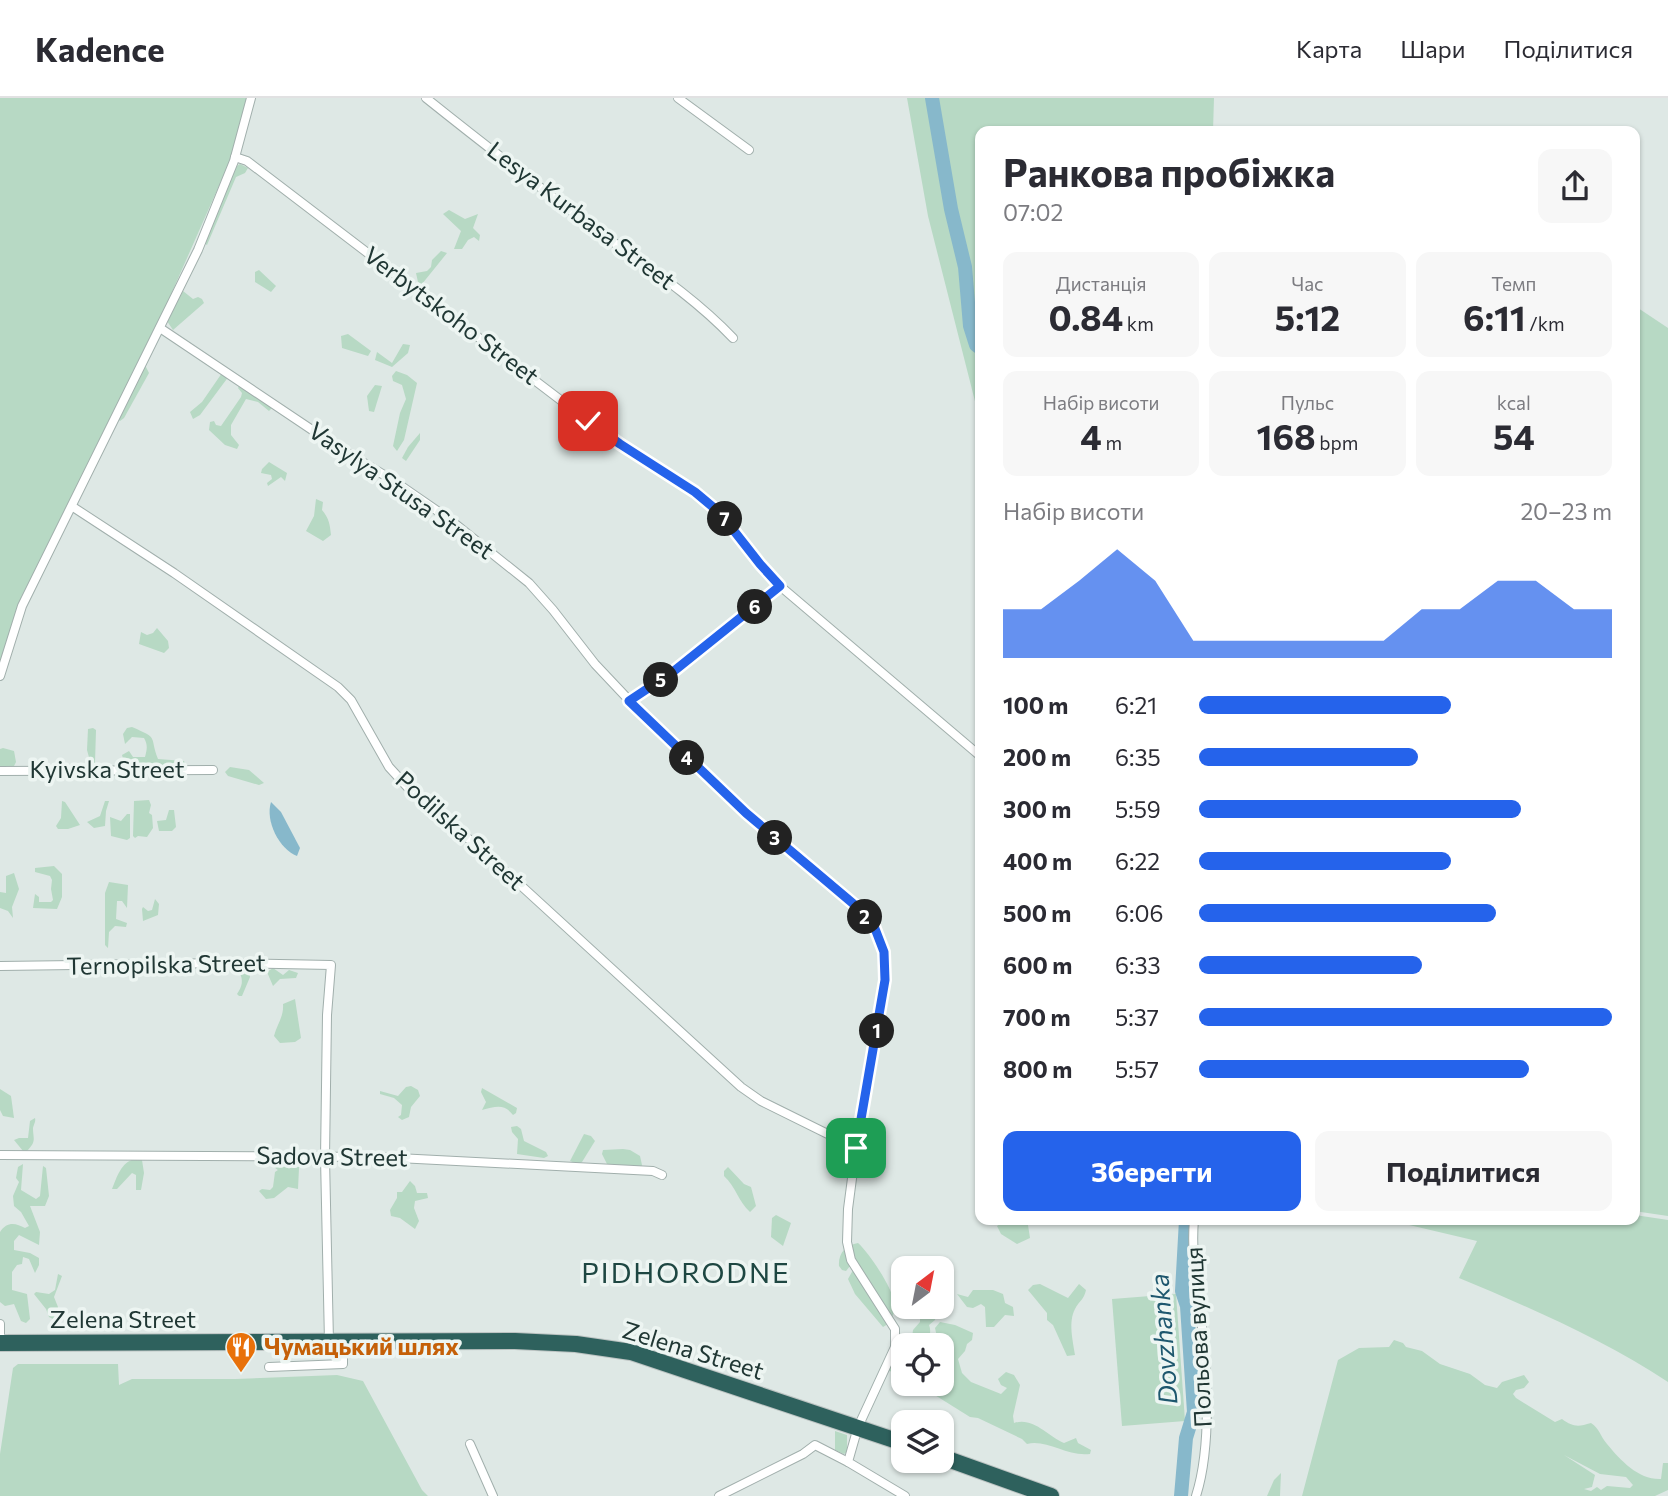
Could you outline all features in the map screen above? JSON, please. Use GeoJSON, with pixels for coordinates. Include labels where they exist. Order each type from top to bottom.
{"type":"FeatureCollection","features":[{"type":"Feature","properties":{"kind":"highway","name":"Zelena Street"},"geometry":{"type":"LineString","coordinates":[[0,1343],[515,1341],[576,1344],[631,1352],[891,1439]]}},
{"type":"Feature","properties":{"kind":"highway"},"geometry":{"type":"LineString","coordinates":[[954,1461],[1051,1496]]}},
{"type":"Feature","properties":{"kind":"street"},"geometry":{"type":"LineString","coordinates":[[0,676],[22,606],[198,250],[235,158],[251,98]]}},
{"type":"Feature","properties":{"kind":"street","name":"Lesya Kurbasa Street"},"geometry":{"type":"LineString","coordinates":[[426,98],[596,229],[687,295],[733,338]]}},
{"type":"Feature","properties":{"kind":"street"},"geometry":{"type":"LineString","coordinates":[[678,98],[749,150]]}},
{"type":"Feature","properties":{"kind":"street","name":"Verbytskoho Street"},"geometry":{"type":"LineString","coordinates":[[235,158],[247,161],[610,437],[695,492],[720,513],[780,586],[975,752]]}},
{"type":"Feature","properties":{"kind":"street","name":"Vasylya Stusa Street"},"geometry":{"type":"LineString","coordinates":[[160,328],[449,519],[529,583],[629,701],[746,813],[856,906],[874,926],[884,952],[885,980],[856,1148],[848,1209],[847,1242],[851,1260],[891,1320],[896,1336],[895,1347],[858,1427]]}},
{"type":"Feature","properties":{"kind":"street","name":"Podilska Street"},"geometry":{"type":"LineString","coordinates":[[73,507],[174,573],[338,687],[351,700],[389,767],[411,792],[482,850],[741,1087],[761,1101],[856,1148]]}},
{"type":"Feature","properties":{"kind":"street"},"geometry":{"type":"LineString","coordinates":[[629,701],[674,671],[780,586]]}},
{"type":"Feature","properties":{"kind":"street","name":"Kyivska Street"},"geometry":{"type":"LineString","coordinates":[[0,771],[214,770]]}},
{"type":"Feature","properties":{"kind":"street","name":"Ternopilska Street"},"geometry":{"type":"LineString","coordinates":[[0,966],[226,963],[331,965],[327,1015],[325,1158]]}},
{"type":"Feature","properties":{"kind":"street","name":"Sadova Street"},"geometry":{"type":"LineString","coordinates":[[0,1155],[378,1157],[653,1171],[662,1175]]}},
{"type":"Feature","properties":{"kind":"street"},"geometry":{"type":"LineString","coordinates":[[269,1367],[343,1364],[336,1342],[325,1158]]}},
{"type":"Feature","properties":{"kind":"street","name":"Польова вулиця"},"geometry":{"type":"LineString","coordinates":[[1194,1225],[1193,1264],[1202,1329],[1205,1411],[1205,1450],[1196,1496]]}},
{"type":"Feature","properties":{"kind":"street"},"geometry":{"type":"LineString","coordinates":[[0,1324],[0,1343]]}},
{"type":"Feature","properties":{"kind":"street"},"geometry":{"type":"LineString","coordinates":[[848,1462],[858,1427]]}},
{"type":"Feature","properties":{"kind":"street"},"geometry":{"type":"LineString","coordinates":[[470,1444],[493,1496]]}},
{"type":"Feature","properties":{"kind":"street"},"geometry":{"type":"LineString","coordinates":[[719,1496],[803,1454],[815,1445],[905,1496]]}},
{"type":"Feature","properties":{"kind":"green space"},"geometry":{"type":"Polygon","coordinates":[[[0,98],[249,98],[233,154],[115,421],[22,595],[0,665],[0,98]]]}},
{"type":"Feature","properties":{"kind":"green space"},"geometry":{"type":"Polygon","coordinates":[[[907,98],[1214,98],[1213,126],[975,126],[975,401],[928,216],[907,98]]]}},
{"type":"Feature","properties":{"kind":"green space"},"geometry":{"type":"Polygon","coordinates":[[[240,164],[248,168],[245,173],[236,177],[207,245],[204,243],[235,167],[240,164]]]}},
{"type":"Feature","properties":{"kind":"green space"},"geometry":{"type":"Polygon","coordinates":[[[449,210],[465,219],[478,214],[473,228],[480,235],[479,241],[474,237],[468,240],[462,249],[454,249],[461,231],[443,214],[449,210]]]}},
{"type":"Feature","properties":{"kind":"green space"},"geometry":{"type":"Polygon","coordinates":[[[441,251],[447,253],[422,284],[418,282],[416,273],[427,271],[432,260],[441,251]]]}},
{"type":"Feature","properties":{"kind":"green space"},"geometry":{"type":"Polygon","coordinates":[[[259,270],[276,286],[271,292],[255,282],[255,272],[259,270]]]}},
{"type":"Feature","properties":{"kind":"green space"},"geometry":{"type":"Polygon","coordinates":[[[183,291],[193,299],[202,299],[204,303],[173,330],[167,321],[183,291]]]}},
{"type":"Feature","properties":{"kind":"green space"},"geometry":{"type":"Polygon","coordinates":[[[1640,309],[1668,328],[1668,1216],[1640,1212],[1640,309]]]}},
{"type":"Feature","properties":{"kind":"green space"},"geometry":{"type":"Polygon","coordinates":[[[348,334],[371,351],[368,356],[342,348],[341,336],[348,334]]]}},
{"type":"Feature","properties":{"kind":"green space"},"geometry":{"type":"Polygon","coordinates":[[[403,344],[410,345],[408,353],[392,367],[375,360],[377,352],[392,363],[403,344]]]}},
{"type":"Feature","properties":{"kind":"green space"},"geometry":{"type":"Polygon","coordinates":[[[143,367],[146,367],[149,373],[120,421],[118,419],[143,367]]]}},
{"type":"Feature","properties":{"kind":"green space"},"geometry":{"type":"Polygon","coordinates":[[[396,371],[417,383],[404,440],[397,451],[393,446],[406,399],[402,385],[393,381],[392,376],[396,371]]]}},
{"type":"Feature","properties":{"kind":"green space"},"geometry":{"type":"Polygon","coordinates":[[[222,373],[229,376],[200,415],[193,419],[190,412],[202,402],[222,373]]]}},
{"type":"Feature","properties":{"kind":"green space"},"geometry":{"type":"Polygon","coordinates":[[[240,384],[273,407],[269,411],[258,402],[246,399],[231,425],[231,435],[239,445],[237,449],[225,445],[209,430],[210,422],[214,421],[221,426],[241,397],[242,393],[238,388],[240,384]]]}},
{"type":"Feature","properties":{"kind":"green space"},"geometry":{"type":"Polygon","coordinates":[[[375,385],[382,386],[374,412],[369,411],[367,396],[375,385]]]}},
{"type":"Feature","properties":{"kind":"green space"},"geometry":{"type":"Polygon","coordinates":[[[420,433],[420,440],[406,461],[402,458],[420,433]]]}},
{"type":"Feature","properties":{"kind":"green space"},"geometry":{"type":"Polygon","coordinates":[[[269,462],[287,473],[285,481],[281,477],[268,486],[271,475],[261,473],[269,462]]]}},
{"type":"Feature","properties":{"kind":"green space"},"geometry":{"type":"Polygon","coordinates":[[[316,499],[323,502],[322,510],[330,528],[331,535],[323,541],[306,531],[314,516],[316,499]]]}},
{"type":"Feature","properties":{"kind":"green space"},"geometry":{"type":"Polygon","coordinates":[[[157,628],[168,641],[169,648],[164,653],[139,644],[141,632],[147,635],[157,628]]]}},
{"type":"Feature","properties":{"kind":"green space"},"geometry":{"type":"Polygon","coordinates":[[[132,727],[150,736],[158,759],[184,761],[186,767],[151,768],[124,762],[122,755],[129,751],[133,757],[145,757],[146,754],[147,745],[144,738],[132,737],[125,744],[123,734],[127,728],[132,727]]]}},
{"type":"Feature","properties":{"kind":"green space"},"geometry":{"type":"Polygon","coordinates":[[[88,729],[96,730],[95,763],[90,761],[87,750],[88,729]]]}},
{"type":"Feature","properties":{"kind":"green space"},"geometry":{"type":"Polygon","coordinates":[[[0,749],[14,751],[14,766],[0,766],[0,749]]]}},
{"type":"Feature","properties":{"kind":"green space"},"geometry":{"type":"Polygon","coordinates":[[[230,767],[249,770],[264,783],[259,785],[228,776],[225,772],[230,767]]]}},
{"type":"Feature","properties":{"kind":"green space"},"geometry":{"type":"Polygon","coordinates":[[[149,800],[153,828],[147,837],[135,838],[134,801],[149,800]]]}},
{"type":"Feature","properties":{"kind":"green space"},"geometry":{"type":"Polygon","coordinates":[[[62,801],[80,825],[58,829],[56,826],[61,818],[62,801]]]}},
{"type":"Feature","properties":{"kind":"green space"},"geometry":{"type":"Polygon","coordinates":[[[105,801],[109,801],[105,826],[94,828],[87,822],[100,816],[105,801]]]}},
{"type":"Feature","properties":{"kind":"green space"},"geometry":{"type":"Polygon","coordinates":[[[169,810],[174,810],[176,827],[172,831],[159,831],[157,821],[166,820],[169,810]]]}},
{"type":"Feature","properties":{"kind":"green space"},"geometry":{"type":"Polygon","coordinates":[[[130,814],[130,838],[127,840],[111,836],[110,817],[121,821],[130,814]]]}},
{"type":"Feature","properties":{"kind":"green space"},"geometry":{"type":"Polygon","coordinates":[[[54,866],[62,874],[62,897],[57,909],[33,908],[35,894],[39,897],[39,902],[53,900],[50,876],[35,872],[35,868],[54,866]]]}},
{"type":"Feature","properties":{"kind":"green space"},"geometry":{"type":"Polygon","coordinates":[[[14,873],[19,889],[12,907],[13,918],[8,911],[0,908],[0,892],[6,893],[6,876],[14,873]]]}},
{"type":"Feature","properties":{"kind":"green space"},"geometry":{"type":"Polygon","coordinates":[[[109,882],[128,885],[127,908],[122,901],[117,901],[116,919],[127,923],[126,927],[115,926],[109,932],[108,948],[105,945],[105,893],[109,882]]]}},
{"type":"Feature","properties":{"kind":"green space"},"geometry":{"type":"Polygon","coordinates":[[[155,899],[159,904],[158,915],[143,921],[143,907],[148,911],[152,910],[155,899]]]}},
{"type":"Feature","properties":{"kind":"green space"},"geometry":{"type":"Polygon","coordinates":[[[238,965],[249,972],[250,977],[242,996],[237,994],[242,983],[241,975],[231,971],[238,965]]]}},
{"type":"Feature","properties":{"kind":"green space"},"geometry":{"type":"Polygon","coordinates":[[[273,968],[283,975],[289,970],[298,973],[296,978],[280,979],[273,986],[267,972],[273,968]]]}},
{"type":"Feature","properties":{"kind":"green space"},"geometry":{"type":"Polygon","coordinates":[[[295,999],[301,1038],[295,1042],[280,1043],[274,1036],[283,1004],[295,999]]]}},
{"type":"Feature","properties":{"kind":"green space"},"geometry":{"type":"Polygon","coordinates":[[[411,1086],[418,1090],[420,1096],[411,1107],[409,1117],[402,1120],[398,1117],[401,1115],[402,1105],[394,1098],[380,1094],[380,1091],[398,1096],[406,1087],[411,1086]]]}},
{"type":"Feature","properties":{"kind":"green space"},"geometry":{"type":"Polygon","coordinates":[[[482,1088],[517,1108],[516,1113],[513,1115],[499,1107],[482,1110],[486,1102],[482,1088]]]}},
{"type":"Feature","properties":{"kind":"green space"},"geometry":{"type":"Polygon","coordinates":[[[0,1089],[11,1096],[14,1118],[3,1116],[0,1110],[0,1089]]]}},
{"type":"Feature","properties":{"kind":"green space"},"geometry":{"type":"Polygon","coordinates":[[[35,1118],[33,1142],[27,1151],[23,1151],[14,1140],[28,1138],[30,1121],[35,1118]]]}},
{"type":"Feature","properties":{"kind":"green space"},"geometry":{"type":"Polygon","coordinates":[[[517,1126],[521,1129],[524,1141],[546,1152],[548,1156],[544,1158],[517,1154],[518,1139],[511,1127],[517,1126]]]}},
{"type":"Feature","properties":{"kind":"green space"},"geometry":{"type":"Polygon","coordinates":[[[584,1134],[595,1141],[578,1164],[570,1161],[584,1134]]]}},
{"type":"Feature","properties":{"kind":"green space"},"geometry":{"type":"Polygon","coordinates":[[[623,1149],[640,1156],[640,1172],[609,1168],[602,1154],[603,1150],[623,1149]]]}},
{"type":"Feature","properties":{"kind":"green space"},"geometry":{"type":"Polygon","coordinates":[[[135,1159],[142,1160],[144,1173],[141,1190],[136,1190],[136,1175],[132,1173],[117,1189],[112,1189],[123,1167],[135,1159]]]}},
{"type":"Feature","properties":{"kind":"green space"},"geometry":{"type":"Polygon","coordinates":[[[271,1160],[305,1160],[299,1168],[298,1189],[288,1187],[274,1198],[266,1199],[259,1191],[273,1187],[275,1172],[278,1170],[271,1165],[271,1160]]]}},
{"type":"Feature","properties":{"kind":"green space"},"geometry":{"type":"Polygon","coordinates":[[[23,1164],[21,1190],[36,1199],[40,1196],[43,1166],[46,1168],[49,1196],[45,1206],[30,1206],[40,1232],[39,1245],[19,1235],[14,1241],[14,1250],[39,1258],[35,1273],[29,1259],[23,1257],[22,1264],[17,1265],[12,1272],[12,1290],[27,1294],[30,1319],[26,1323],[21,1321],[14,1304],[5,1306],[0,1302],[0,1232],[9,1225],[25,1228],[29,1226],[14,1206],[13,1196],[19,1182],[16,1178],[18,1167],[23,1164]]]}},
{"type":"Feature","properties":{"kind":"green space"},"geometry":{"type":"Polygon","coordinates":[[[728,1167],[744,1184],[751,1187],[756,1206],[750,1212],[724,1176],[728,1167]]]}},
{"type":"Feature","properties":{"kind":"green space"},"geometry":{"type":"Polygon","coordinates":[[[410,1181],[417,1193],[427,1193],[428,1198],[415,1201],[414,1208],[419,1221],[415,1229],[400,1218],[391,1216],[390,1210],[397,1198],[397,1192],[402,1192],[410,1181]]]}},
{"type":"Feature","properties":{"kind":"green space"},"geometry":{"type":"Polygon","coordinates":[[[776,1215],[791,1223],[783,1246],[771,1237],[772,1218],[776,1215]]]}},
{"type":"Feature","properties":{"kind":"green space"},"geometry":{"type":"Polygon","coordinates":[[[1640,1216],[1668,1220],[1668,1382],[1592,1338],[1459,1278],[1477,1241],[1409,1225],[1640,1225],[1640,1216]]]}},
{"type":"Feature","properties":{"kind":"green space"},"geometry":{"type":"Polygon","coordinates":[[[1028,1225],[1030,1238],[1017,1244],[1001,1234],[997,1226],[1028,1225]]]}},
{"type":"Feature","properties":{"kind":"green space"},"geometry":{"type":"Polygon","coordinates":[[[858,1243],[869,1255],[891,1292],[891,1318],[883,1327],[855,1294],[848,1279],[853,1270],[859,1269],[858,1263],[854,1261],[846,1271],[839,1266],[840,1257],[850,1246],[858,1243]]]}},
{"type":"Feature","properties":{"kind":"green space"},"geometry":{"type":"Polygon","coordinates":[[[58,1274],[62,1276],[54,1297],[58,1307],[57,1321],[49,1317],[34,1294],[49,1294],[55,1290],[58,1274]]]}},
{"type":"Feature","properties":{"kind":"green space"},"geometry":{"type":"Polygon","coordinates":[[[1040,1284],[1068,1298],[1079,1284],[1086,1290],[1072,1320],[1075,1355],[1067,1356],[1053,1325],[1047,1320],[1047,1313],[1028,1290],[1033,1285],[1040,1284]]]}},
{"type":"Feature","properties":{"kind":"green space"},"geometry":{"type":"Polygon","coordinates":[[[973,1290],[993,1290],[1003,1294],[1005,1303],[1013,1307],[1014,1316],[1005,1315],[994,1327],[986,1327],[985,1307],[981,1304],[973,1308],[967,1307],[957,1294],[968,1297],[973,1290]]]}},
{"type":"Feature","properties":{"kind":"green space"},"geometry":{"type":"Polygon","coordinates":[[[1176,1294],[1185,1421],[1122,1426],[1112,1299],[1176,1294]]]}},
{"type":"Feature","properties":{"kind":"green space"},"geometry":{"type":"Polygon","coordinates":[[[935,1320],[929,1325],[930,1333],[913,1333],[920,1322],[935,1320]]]}},
{"type":"Feature","properties":{"kind":"green space"},"geometry":{"type":"Polygon","coordinates":[[[940,1322],[973,1333],[972,1340],[958,1359],[962,1373],[971,1382],[1001,1394],[1007,1388],[1001,1385],[998,1379],[1006,1372],[1014,1375],[1020,1385],[1014,1423],[1034,1425],[1064,1443],[1076,1438],[1078,1443],[1091,1450],[1090,1454],[1073,1453],[1042,1444],[1027,1444],[978,1418],[970,1417],[936,1396],[954,1396],[954,1333],[936,1333],[935,1328],[940,1322]]]}},
{"type":"Feature","properties":{"kind":"green space"},"geometry":{"type":"Polygon","coordinates":[[[1394,1340],[1403,1343],[1406,1347],[1422,1351],[1440,1364],[1470,1374],[1485,1385],[1497,1388],[1502,1382],[1524,1375],[1529,1382],[1524,1388],[1516,1390],[1513,1394],[1516,1398],[1555,1422],[1562,1419],[1576,1425],[1591,1423],[1618,1457],[1645,1476],[1661,1479],[1663,1463],[1668,1463],[1668,1490],[1655,1496],[1302,1496],[1338,1360],[1359,1348],[1389,1347],[1394,1340]],[[1564,1455],[1595,1475],[1592,1487],[1584,1489],[1591,1491],[1597,1487],[1601,1490],[1607,1486],[1630,1488],[1633,1485],[1626,1477],[1600,1474],[1564,1455]]]}},
{"type":"Feature","properties":{"kind":"green space"},"geometry":{"type":"Polygon","coordinates":[[[18,1364],[118,1364],[119,1385],[132,1379],[337,1375],[363,1381],[422,1490],[428,1496],[0,1496],[0,1454],[13,1368],[18,1364]]]}},
{"type":"Feature","properties":{"kind":"green space"},"geometry":{"type":"Polygon","coordinates":[[[835,1431],[847,1435],[847,1452],[844,1454],[835,1450],[835,1431]]]}},
{"type":"Feature","properties":{"kind":"green space"},"geometry":{"type":"Polygon","coordinates":[[[1281,1473],[1280,1496],[1267,1496],[1274,1480],[1281,1473]]]}},
{"type":"Feature","properties":{"kind":"water"},"geometry":{"type":"Polygon","coordinates":[[[271,802],[281,812],[300,848],[297,856],[284,847],[275,834],[270,817],[271,802]]]}},
{"type":"Feature","properties":{"kind":"waterway","name":"Dovzhanka"},"geometry":{"type":"LineString","coordinates":[[932,98],[951,209],[965,267],[970,326],[975,342]]}},
{"type":"Feature","properties":{"kind":"waterway","name":"Dovzhanka"},"geometry":{"type":"LineString","coordinates":[[1181,1496],[1186,1438],[1194,1412],[1187,1306],[1182,1291],[1186,1225]]}},
{"type":"Feature","properties":{"kind":"place","name":"Чумацький шлях"},"geometry":{"type":"Point","coordinates":[241,1374]}},
{"type":"Feature","properties":{"kind":"district","name":"PIDHORODNE"},"geometry":{"type":"Point","coordinates":[686,1273]}},
{"type":"Feature","properties":{"kind":"route"},"geometry":{"type":"LineString","coordinates":[[588,421],[695,492],[720,513],[780,586],[674,671],[639,697],[629,701],[746,813],[856,906],[874,926],[884,952],[885,980],[856,1148]]}}]}
